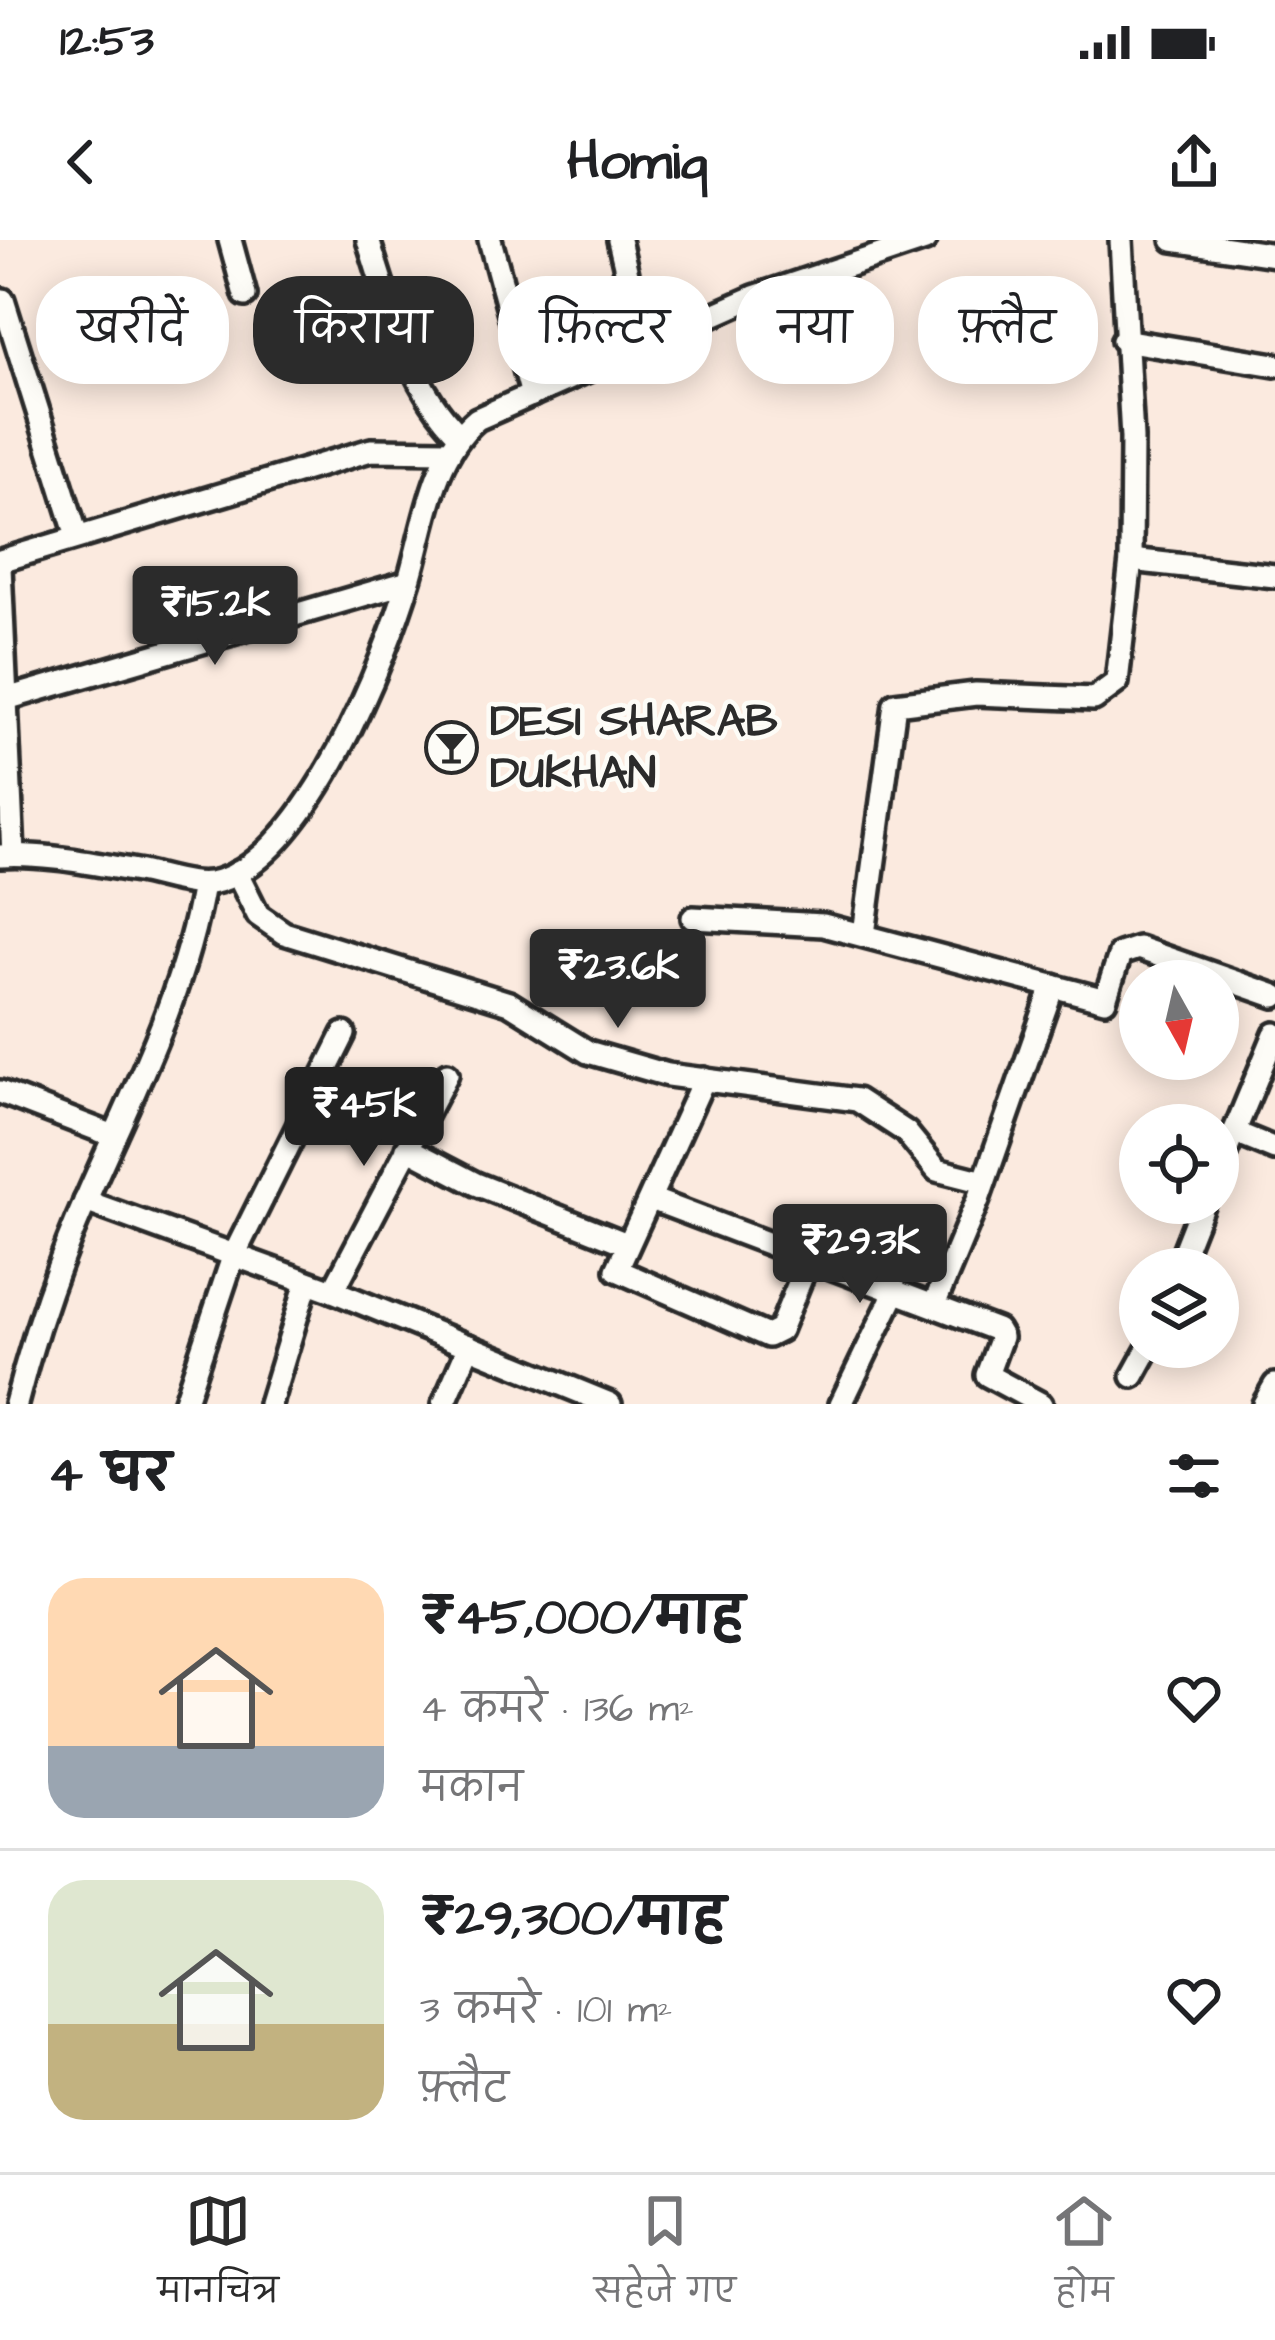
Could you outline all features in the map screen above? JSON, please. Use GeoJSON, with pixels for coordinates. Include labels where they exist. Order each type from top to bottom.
{"type":"FeatureCollection","features":[{"type":"Feature","properties":{"kind":"street"},"geometry":{"type":"LineString","coordinates":[[230,240],[245,295]]}},
{"type":"Feature","properties":{"kind":"street"},"geometry":{"type":"LineString","coordinates":[[368,240],[416,374],[453,443]]}},
{"type":"Feature","properties":{"kind":"street"},"geometry":{"type":"LineString","coordinates":[[490,240],[532,395]]}},
{"type":"Feature","properties":{"kind":"street"},"geometry":{"type":"LineString","coordinates":[[620,240],[628,276]]}},
{"type":"Feature","properties":{"kind":"street"},"geometry":{"type":"LineString","coordinates":[[712,316],[925,240]]}},
{"type":"Feature","properties":{"kind":"street"},"geometry":{"type":"LineString","coordinates":[[864,934],[893,706],[906,700],[976,694],[1094,700],[1117,682],[1131,560],[1132,439],[1121,240]]}},
{"type":"Feature","properties":{"kind":"street"},"geometry":{"type":"LineString","coordinates":[[1173,240],[1275,255]]}},
{"type":"Feature","properties":{"kind":"street"},"geometry":{"type":"LineString","coordinates":[[3,300],[77,536]]}},
{"type":"Feature","properties":{"kind":"street"},"geometry":{"type":"LineString","coordinates":[[1123,340],[1275,365]]}},
{"type":"Feature","properties":{"kind":"street"},"geometry":{"type":"LineString","coordinates":[[453,443],[371,450],[77,536],[0,564],[6,856],[202,884],[237,874],[277,838],[340,751],[408,582],[453,443],[477,419],[557,384]]}},
{"type":"Feature","properties":{"kind":"street"},"geometry":{"type":"LineString","coordinates":[[1131,560],[1275,576]]}},
{"type":"Feature","properties":{"kind":"street"},"geometry":{"type":"LineString","coordinates":[[6,699],[408,582]]}},
{"type":"Feature","properties":{"kind":"street"},"geometry":{"type":"LineString","coordinates":[[237,874],[258,916],[284,933],[509,1004],[588,1052],[704,1078],[857,1100],[906,1132],[937,1170],[984,1182]]}},
{"type":"Feature","properties":{"kind":"street"},"geometry":{"type":"LineString","coordinates":[[16,1404],[33,1337],[85,1202],[186,963],[202,884]]}},
{"type":"Feature","properties":{"kind":"street"},"geometry":{"type":"LineString","coordinates":[[693,918],[755,917],[864,934],[1105,1000],[1120,954],[1138,948],[1275,996]]}},
{"type":"Feature","properties":{"kind":"street"},"geometry":{"type":"LineString","coordinates":[[934,1305],[984,1182],[1053,986]]}},
{"type":"Feature","properties":{"kind":"street"},"geometry":{"type":"LineString","coordinates":[[184,1404],[233,1257],[344,1034]]}},
{"type":"Feature","properties":{"kind":"street"},"geometry":{"type":"LineString","coordinates":[[1239,1124],[1275,1034]]}},
{"type":"Feature","properties":{"kind":"street"},"geometry":{"type":"LineString","coordinates":[[333,1291],[447,1074]]}},
{"type":"Feature","properties":{"kind":"street"},"geometry":{"type":"LineString","coordinates":[[704,1078],[651,1199],[616,1264],[622,1274],[768,1336],[780,1330],[810,1256]]}},
{"type":"Feature","properties":{"kind":"street"},"geometry":{"type":"LineString","coordinates":[[0,1093],[114,1136]]}},
{"type":"Feature","properties":{"kind":"street"},"geometry":{"type":"LineString","coordinates":[[1239,1133],[1275,1148]]}},
{"type":"Feature","properties":{"kind":"street"},"geometry":{"type":"LineString","coordinates":[[407,1148],[476,1184],[627,1244]]}},
{"type":"Feature","properties":{"kind":"street"},"geometry":{"type":"LineString","coordinates":[[651,1199],[1000,1332],[987,1375],[1041,1404]]}},
{"type":"Feature","properties":{"kind":"street"},"geometry":{"type":"LineString","coordinates":[[85,1202],[333,1291],[610,1404]]}},
{"type":"Feature","properties":{"kind":"street"},"geometry":{"type":"LineString","coordinates":[[270,1404],[308,1282]]}},
{"type":"Feature","properties":{"kind":"street"},"geometry":{"type":"LineString","coordinates":[[841,1404],[896,1289]]}},
{"type":"Feature","properties":{"kind":"street"},"geometry":{"type":"LineString","coordinates":[[444,1404],[470,1346]]}},
{"type":"Feature","properties":{"kind":"street"},"geometry":{"type":"LineString","coordinates":[[1133,1376],[1137,1368]]}},
{"type":"Feature","properties":{"kind":"street"},"geometry":{"type":"LineString","coordinates":[[1264,1404],[1275,1385]]}},
{"type":"Feature","properties":{"kind":"place","name":"DESI SHARAB DUKHAN"},"geometry":{"type":"Point","coordinates":[451,748]}}]}
